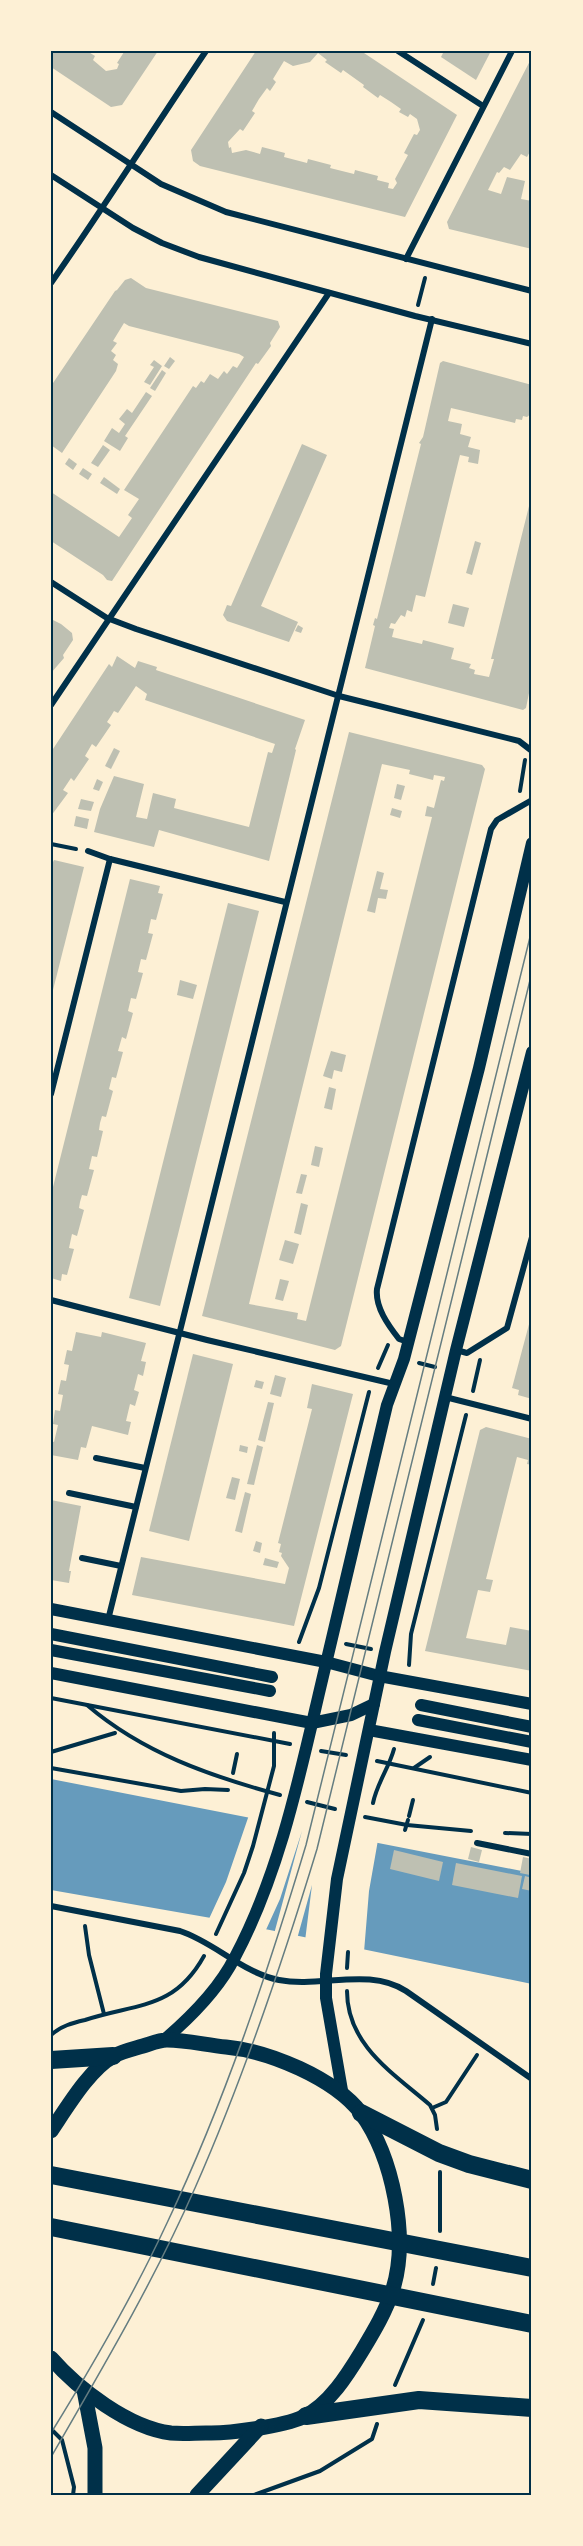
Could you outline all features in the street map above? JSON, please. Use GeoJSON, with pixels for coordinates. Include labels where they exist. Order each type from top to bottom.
{"type":"FeatureCollection","features":[{"type":"Feature","properties":{"kind":"highway"},"geometry":{"type":"LineString","coordinates":[[51,2060],[113,2056]]}},
{"type":"Feature","properties":{"kind":"highway"},"geometry":{"type":"LineString","coordinates":[[361,2114],[439,2153],[469,2164],[532,2180]]}},
{"type":"Feature","properties":{"kind":"highway"},"geometry":{"type":"LineString","coordinates":[[51,2175],[532,2268]]}},
{"type":"Feature","properties":{"kind":"highway"},"geometry":{"type":"LineString","coordinates":[[51,2227],[532,2324]]}},
{"type":"Feature","properties":{"kind":"highway"},"geometry":{"type":"LineString","coordinates":[[306,2416],[419,2400],[532,2408]]}},
{"type":"Feature","properties":{"kind":"main road"},"geometry":{"type":"LineString","coordinates":[[56,2125],[85,2082],[113,2056],[164,2040],[182,2025],[225,1974],[235,1958],[267,1883],[306,1748],[387,1405],[404,1359],[479,1068],[532,843]]}},
{"type":"Feature","properties":{"kind":"main road"},"geometry":{"type":"LineString","coordinates":[[343,2096],[326,1998],[326,1974],[337,1879],[379,1676],[456,1350],[532,1052]]}},
{"type":"Feature","properties":{"kind":"main road"},"geometry":{"type":"LineString","coordinates":[[51,1609],[326,1662],[379,1676],[532,1704]]}},
{"type":"Feature","properties":{"kind":"main road"},"geometry":{"type":"LineString","coordinates":[[51,1634],[272,1677]]}},
{"type":"Feature","properties":{"kind":"main road"},"geometry":{"type":"LineString","coordinates":[[51,1650],[270,1691]]}},
{"type":"Feature","properties":{"kind":"main road"},"geometry":{"type":"LineString","coordinates":[[51,1673],[312,1723],[351,1715],[374,1704]]}},
{"type":"Feature","properties":{"kind":"main road"},"geometry":{"type":"LineString","coordinates":[[421,1705],[532,1726]]}},
{"type":"Feature","properties":{"kind":"main road"},"geometry":{"type":"LineString","coordinates":[[418,1720],[532,1742]]}},
{"type":"Feature","properties":{"kind":"main road"},"geometry":{"type":"LineString","coordinates":[[369,1730],[532,1760]]}},
{"type":"Feature","properties":{"kind":"main road"},"geometry":{"type":"LineString","coordinates":[[51,2358],[84,2390],[146,2427],[171,2433],[221,2434],[285,2424],[306,2416],[349,2374],[382,2319],[393,2288],[399,2256],[394,2191],[381,2152],[361,2114],[343,2096],[300,2068],[272,2056],[243,2048],[164,2040]]}},
{"type":"Feature","properties":{"kind":"main road"},"geometry":{"type":"LineString","coordinates":[[84,2390],[95,2448],[95,2495]]}},
{"type":"Feature","properties":{"kind":"main road"},"geometry":{"type":"LineString","coordinates":[[197,2495],[261,2426]]}},
{"type":"Feature","properties":{"kind":"street"},"geometry":{"type":"LineString","coordinates":[[51,283],[103,209],[130,164],[206,51]]}},
{"type":"Feature","properties":{"kind":"street"},"geometry":{"type":"LineString","coordinates":[[399,51],[483,106]]}},
{"type":"Feature","properties":{"kind":"street"},"geometry":{"type":"LineString","coordinates":[[406,258],[512,51]]}},
{"type":"Feature","properties":{"kind":"street"},"geometry":{"type":"LineString","coordinates":[[51,112],[161,184],[226,212],[532,291]]}},
{"type":"Feature","properties":{"kind":"street"},"geometry":{"type":"LineString","coordinates":[[51,175],[103,209],[162,243],[199,257],[415,316],[532,344]]}},
{"type":"Feature","properties":{"kind":"street"},"geometry":{"type":"LineString","coordinates":[[51,705],[107,618],[329,293]]}},
{"type":"Feature","properties":{"kind":"street"},"geometry":{"type":"LineString","coordinates":[[108,1620],[285,902],[339,696],[432,320]]}},
{"type":"Feature","properties":{"kind":"street"},"geometry":{"type":"LineString","coordinates":[[51,582],[107,618],[339,696],[519,741],[530,750]]}},
{"type":"Feature","properties":{"kind":"street"},"geometry":{"type":"LineString","coordinates":[[408,1342],[399,1340],[394,1332],[377,1302],[377,1288],[492,829],[497,820],[532,800]]}},
{"type":"Feature","properties":{"kind":"street"},"geometry":{"type":"LineString","coordinates":[[88,851],[110,859],[285,902]]}},
{"type":"Feature","properties":{"kind":"street"},"geometry":{"type":"LineString","coordinates":[[51,1094],[110,859]]}},
{"type":"Feature","properties":{"kind":"street"},"geometry":{"type":"LineString","coordinates":[[456,1350],[467,1353],[501,1334],[510,1324],[532,1237]]}},
{"type":"Feature","properties":{"kind":"street"},"geometry":{"type":"LineString","coordinates":[[51,1300],[395,1384]]}},
{"type":"Feature","properties":{"kind":"street"},"geometry":{"type":"LineString","coordinates":[[446,1396],[532,1419]]}},
{"type":"Feature","properties":{"kind":"street"},"geometry":{"type":"LineString","coordinates":[[96,1458],[146,1468]]}},
{"type":"Feature","properties":{"kind":"street"},"geometry":{"type":"LineString","coordinates":[[69,1493],[136,1507]]}},
{"type":"Feature","properties":{"kind":"street"},"geometry":{"type":"LineString","coordinates":[[82,1558],[121,1566]]}},
{"type":"Feature","properties":{"kind":"street"},"geometry":{"type":"LineString","coordinates":[[477,1843],[532,1854]]}},
{"type":"Feature","properties":{"kind":"street"},"geometry":{"type":"LineString","coordinates":[[51,1906],[189,1934],[255,1970],[279,1980],[380,1980],[395,1984],[532,2079]]}},
{"type":"Feature","properties":{"kind":"path"},"geometry":{"type":"LineString","coordinates":[[415,316],[429,266]]}},
{"type":"Feature","properties":{"kind":"path"},"geometry":{"type":"LineString","coordinates":[[520,807],[520,780],[530,750]]}},
{"type":"Feature","properties":{"kind":"path"},"geometry":{"type":"LineString","coordinates":[[51,844],[88,851]]}},
{"type":"Feature","properties":{"kind":"path"},"geometry":{"type":"LineString","coordinates":[[301,1638],[319,1588],[374,1379],[394,1332]]}},
{"type":"Feature","properties":{"kind":"path"},"geometry":{"type":"LineString","coordinates":[[407,1681],[411,1634],[476,1378],[482,1353],[481,1344]]}},
{"type":"Feature","properties":{"kind":"path"},"geometry":{"type":"LineString","coordinates":[[384,1354],[476,1378]]}},
{"type":"Feature","properties":{"kind":"path"},"geometry":{"type":"LineString","coordinates":[[51,1698],[363,1758],[390,1764],[404,1770],[532,1793]]}},
{"type":"Feature","properties":{"kind":"path"},"geometry":{"type":"LineString","coordinates":[[87,1704],[108,1722],[168,1758],[230,1786],[289,1797]]}},
{"type":"Feature","properties":{"kind":"path"},"geometry":{"type":"LineString","coordinates":[[51,1752],[116,1733]]}},
{"type":"Feature","properties":{"kind":"path"},"geometry":{"type":"LineString","coordinates":[[240,1741],[241,1735]]}},
{"type":"Feature","properties":{"kind":"path"},"geometry":{"type":"LineString","coordinates":[[368,1820],[379,1780],[390,1764],[396,1736]]}},
{"type":"Feature","properties":{"kind":"path"},"geometry":{"type":"LineString","coordinates":[[213,1941],[244,1873],[273,1771],[275,1761],[272,1741]]}},
{"type":"Feature","properties":{"kind":"path"},"geometry":{"type":"LineString","coordinates":[[232,1773],[237,1754]]}},
{"type":"Feature","properties":{"kind":"path"},"geometry":{"type":"LineString","coordinates":[[51,1768],[181,1791],[230,1786]]}},
{"type":"Feature","properties":{"kind":"path"},"geometry":{"type":"LineString","coordinates":[[300,1800],[347,1812]]}},
{"type":"Feature","properties":{"kind":"path"},"geometry":{"type":"LineString","coordinates":[[358,1815],[407,1822],[413,1800]]}},
{"type":"Feature","properties":{"kind":"path"},"geometry":{"type":"LineString","coordinates":[[87,1913],[86,1937],[104,2014]]}},
{"type":"Feature","properties":{"kind":"path"},"geometry":{"type":"LineString","coordinates":[[347,1977],[348,1946]]}},
{"type":"Feature","properties":{"kind":"path"},"geometry":{"type":"LineString","coordinates":[[51,2035],[58,2028],[104,2014],[136,2008],[174,1993],[191,1977],[207,1951]]}},
{"type":"Feature","properties":{"kind":"path"},"geometry":{"type":"LineString","coordinates":[[347,1987],[354,2028],[365,2048],[432,2108],[436,2123]]}},
{"type":"Feature","properties":{"kind":"path"},"geometry":{"type":"LineString","coordinates":[[432,2108],[446,2102],[468,2068]]}},
{"type":"Feature","properties":{"kind":"path"},"geometry":{"type":"LineString","coordinates":[[440,2200],[440,2242]]}},
{"type":"Feature","properties":{"kind":"path"},"geometry":{"type":"LineString","coordinates":[[431,2295],[437,2263]]}},
{"type":"Feature","properties":{"kind":"path"},"geometry":{"type":"LineString","coordinates":[[254,2495],[320,2471],[372,2439],[385,2404],[425,2316]]}},
{"type":"Feature","properties":{"kind":"path"},"geometry":{"type":"LineString","coordinates":[[51,2429],[62,2440],[74,2487],[73,2495]]}},
{"type":"Feature","properties":{"kind":"water"},"geometry":{"type":"Polygon","coordinates":[[[51,1779],[532,1873],[532,1984],[211,1918],[51,1890],[51,1779]]]}},
{"type":"Feature","properties":{"kind":"pier"},"geometry":{"type":"Polygon","coordinates":[[[249,1815],[378,1840],[369,1891],[364,1952],[305,1941],[312,1885],[297,1939],[274,1934],[302,1831],[280,1899],[265,1932],[208,1921],[226,1882],[249,1815]]]}},
{"type":"Feature","properties":{"kind":"building"},"geometry":{"type":"Polygon","coordinates":[[[51,51],[87,51],[95,56],[93,60],[106,71],[117,69],[119,64],[117,63],[124,52],[122,51],[158,51],[122,105],[111,107],[51,67],[51,51]]]}},
{"type":"Feature","properties":{"kind":"building"},"geometry":{"type":"Polygon","coordinates":[[[256,51],[361,51],[457,115],[405,217],[200,166],[193,161],[191,150],[256,51]],[[318,53],[310,62],[293,66],[284,61],[273,79],[276,82],[270,91],[267,88],[259,99],[252,111],[255,113],[243,131],[240,129],[228,142],[229,148],[231,147],[232,153],[246,150],[260,154],[262,147],[285,153],[284,157],[307,163],[308,159],[354,174],[355,170],[378,176],[377,180],[389,183],[388,188],[393,189],[397,183],[395,179],[408,155],[404,153],[414,134],[417,135],[420,130],[417,119],[410,114],[408,117],[399,112],[401,109],[380,95],[378,98],[343,70],[341,73],[325,62],[327,60],[318,53]]]}},
{"type":"Feature","properties":{"kind":"building"},"geometry":{"type":"Polygon","coordinates":[[[444,51],[491,51],[476,80],[441,57],[444,51]]]}},
{"type":"Feature","properties":{"kind":"building"},"geometry":{"type":"Polygon","coordinates":[[[532,57],[532,148],[527,157],[521,154],[510,170],[504,167],[499,173],[497,172],[488,190],[501,194],[507,177],[525,181],[521,199],[532,201],[532,249],[449,229],[447,222],[532,57]]]}},
{"type":"Feature","properties":{"kind":"building"},"geometry":{"type":"Polygon","coordinates":[[[131,278],[146,288],[278,321],[280,327],[270,343],[271,346],[258,364],[256,363],[112,581],[107,580],[103,575],[51,541],[51,492],[119,537],[132,518],[128,515],[139,499],[124,490],[193,386],[196,388],[201,381],[204,383],[210,374],[218,379],[224,371],[227,374],[233,366],[237,368],[244,357],[124,323],[113,341],[117,343],[111,351],[116,355],[113,360],[118,364],[116,371],[62,453],[51,445],[51,386],[115,291],[125,280],[131,278]]]}},
{"type":"Feature","properties":{"kind":"building"},"geometry":{"type":"Polygon","coordinates":[[[170,357],[175,361],[169,369],[164,366],[170,357]]]}},
{"type":"Feature","properties":{"kind":"building"},"geometry":{"type":"Polygon","coordinates":[[[154,360],[162,366],[150,385],[144,382],[154,367],[150,365],[154,360]]]}},
{"type":"Feature","properties":{"kind":"building"},"geometry":{"type":"Polygon","coordinates":[[[443,361],[532,385],[532,413],[527,417],[523,416],[522,420],[516,419],[515,423],[451,408],[448,421],[462,424],[460,434],[471,437],[468,447],[480,450],[478,464],[468,462],[469,457],[460,455],[425,597],[416,595],[412,612],[407,610],[405,617],[401,615],[395,624],[391,623],[389,628],[394,629],[392,637],[422,644],[423,640],[454,648],[451,659],[471,664],[469,668],[475,670],[474,674],[489,677],[494,659],[491,659],[532,494],[532,678],[526,708],[523,710],[365,668],[375,626],[373,625],[375,618],[377,619],[421,444],[419,443],[423,437],[440,363],[443,361]]]}},
{"type":"Feature","properties":{"kind":"building"},"geometry":{"type":"Polygon","coordinates":[[[162,370],[166,373],[155,391],[150,388],[162,370]]]}},
{"type":"Feature","properties":{"kind":"building"},"geometry":{"type":"Polygon","coordinates":[[[146,392],[152,396],[125,436],[128,438],[120,451],[104,441],[112,428],[119,433],[125,424],[119,419],[127,409],[132,413],[146,392]]]}},
{"type":"Feature","properties":{"kind":"building"},"geometry":{"type":"Polygon","coordinates":[[[302,444],[327,455],[261,606],[298,622],[289,642],[227,621],[223,615],[227,605],[231,606],[302,444]]]}},
{"type":"Feature","properties":{"kind":"building"},"geometry":{"type":"Polygon","coordinates":[[[103,445],[110,450],[98,467],[91,463],[103,445]]]}},
{"type":"Feature","properties":{"kind":"building"},"geometry":{"type":"Polygon","coordinates":[[[69,458],[77,464],[73,470],[65,464],[69,458]]]}},
{"type":"Feature","properties":{"kind":"building"},"geometry":{"type":"Polygon","coordinates":[[[83,468],[92,474],[88,480],[79,474],[83,468]]]}},
{"type":"Feature","properties":{"kind":"building"},"geometry":{"type":"Polygon","coordinates":[[[104,477],[120,489],[117,494],[100,483],[104,477]]]}},
{"type":"Feature","properties":{"kind":"building"},"geometry":{"type":"Polygon","coordinates":[[[475,541],[481,543],[472,575],[466,573],[475,541]]]}},
{"type":"Feature","properties":{"kind":"building"},"geometry":{"type":"Polygon","coordinates":[[[453,604],[469,608],[464,627],[448,623],[453,604]]]}},
{"type":"Feature","properties":{"kind":"building"},"geometry":{"type":"Polygon","coordinates":[[[51,619],[72,633],[73,640],[63,655],[64,658],[51,673],[51,619]]]}},
{"type":"Feature","properties":{"kind":"building"},"geometry":{"type":"Polygon","coordinates":[[[298,625],[303,628],[301,633],[295,631],[298,625]]]}},
{"type":"Feature","properties":{"kind":"building"},"geometry":{"type":"Polygon","coordinates":[[[117,656],[135,668],[138,661],[157,667],[156,670],[305,720],[295,749],[269,861],[159,830],[154,847],[94,832],[100,809],[114,776],[144,784],[136,817],[147,819],[153,793],[176,799],[174,808],[249,827],[268,752],[272,753],[275,744],[145,700],[147,694],[136,686],[118,713],[114,711],[107,722],[111,725],[96,747],[92,744],[85,756],[89,759],[74,781],[71,778],[63,790],[68,793],[51,816],[51,752],[109,664],[112,667],[117,656]]]}},
{"type":"Feature","properties":{"kind":"building"},"geometry":{"type":"Polygon","coordinates":[[[349,732],[482,765],[485,769],[341,1346],[335,1350],[202,1316],[349,732]],[[382,764],[249,1304],[298,1313],[297,1319],[306,1321],[432,817],[425,816],[427,806],[434,808],[441,780],[444,781],[445,777],[434,775],[433,780],[409,774],[410,770],[382,764]]]}},
{"type":"Feature","properties":{"kind":"building"},"geometry":{"type":"Polygon","coordinates":[[[114,748],[120,751],[111,769],[105,766],[114,748]]]}},
{"type":"Feature","properties":{"kind":"building"},"geometry":{"type":"Polygon","coordinates":[[[97,779],[103,782],[99,791],[93,789],[97,779]]]}},
{"type":"Feature","properties":{"kind":"building"},"geometry":{"type":"Polygon","coordinates":[[[397,784],[405,786],[401,800],[394,798],[397,784]]]}},
{"type":"Feature","properties":{"kind":"building"},"geometry":{"type":"Polygon","coordinates":[[[81,799],[94,802],[91,811],[78,809],[81,799]]]}},
{"type":"Feature","properties":{"kind":"building"},"geometry":{"type":"Polygon","coordinates":[[[392,808],[402,811],[400,818],[390,815],[392,808]]]}},
{"type":"Feature","properties":{"kind":"building"},"geometry":{"type":"Polygon","coordinates":[[[76,816],[89,819],[87,829],[74,826],[76,816]]]}},
{"type":"Feature","properties":{"kind":"building"},"geometry":{"type":"Polygon","coordinates":[[[54,860],[84,867],[52,994],[51,866],[54,860]]]}},
{"type":"Feature","properties":{"kind":"building"},"geometry":{"type":"Polygon","coordinates":[[[377,871],[384,873],[380,889],[388,890],[386,899],[378,898],[375,913],[367,911],[377,871]]]}},
{"type":"Feature","properties":{"kind":"building"},"geometry":{"type":"Polygon","coordinates":[[[130,879],[160,886],[158,893],[163,894],[156,920],[151,919],[148,933],[153,934],[146,960],[141,959],[138,972],[143,973],[136,999],[131,998],[128,1011],[133,1013],[126,1039],[122,1037],[118,1051],[123,1052],[116,1078],[112,1077],[109,1089],[113,1091],[106,1117],[102,1116],[100,1123],[99,1130],[103,1131],[97,1157],[92,1156],[89,1169],[94,1170],[87,1196],[82,1195],[79,1208],[84,1210],[77,1236],[72,1234],[69,1248],[74,1249],[67,1275],[62,1274],[61,1281],[51,1278],[51,1195],[130,879]]]}},
{"type":"Feature","properties":{"kind":"building"},"geometry":{"type":"Polygon","coordinates":[[[228,903],[259,911],[160,1306],[129,1298],[228,903]]]}},
{"type":"Feature","properties":{"kind":"building"},"geometry":{"type":"Polygon","coordinates":[[[180,980],[197,985],[193,999],[177,995],[180,980]]]}},
{"type":"Feature","properties":{"kind":"building"},"geometry":{"type":"Polygon","coordinates":[[[331,1051],[346,1055],[342,1072],[334,1070],[332,1079],[323,1076],[331,1051]]]}},
{"type":"Feature","properties":{"kind":"building"},"geometry":{"type":"Polygon","coordinates":[[[329,1087],[336,1089],[332,1110],[324,1108],[329,1087]]]}},
{"type":"Feature","properties":{"kind":"building"},"geometry":{"type":"Polygon","coordinates":[[[315,1146],[323,1148],[319,1167],[311,1165],[315,1146]]]}},
{"type":"Feature","properties":{"kind":"building"},"geometry":{"type":"Polygon","coordinates":[[[301,1174],[307,1175],[302,1194],[296,1193],[301,1174]]]}},
{"type":"Feature","properties":{"kind":"building"},"geometry":{"type":"Polygon","coordinates":[[[301,1203],[308,1205],[301,1235],[294,1233],[301,1203]]]}},
{"type":"Feature","properties":{"kind":"building"},"geometry":{"type":"Polygon","coordinates":[[[285,1240],[299,1244],[293,1264],[279,1260],[285,1240]]]}},
{"type":"Feature","properties":{"kind":"building"},"geometry":{"type":"Polygon","coordinates":[[[280,1279],[289,1281],[283,1301],[275,1299],[280,1279]]]}},
{"type":"Feature","properties":{"kind":"building"},"geometry":{"type":"Polygon","coordinates":[[[532,1313],[532,1399],[518,1395],[519,1390],[512,1388],[532,1313]]]}},
{"type":"Feature","properties":{"kind":"building"},"geometry":{"type":"Polygon","coordinates":[[[76,1332],[101,1337],[102,1332],[146,1343],[141,1361],[146,1362],[143,1376],[138,1374],[134,1390],[139,1392],[135,1406],[130,1404],[126,1421],[131,1422],[128,1435],[92,1426],[86,1448],[81,1447],[78,1460],[51,1455],[51,1441],[54,1442],[58,1425],[53,1424],[55,1410],[60,1411],[63,1395],[58,1394],[61,1380],[66,1381],[69,1365],[64,1364],[67,1350],[72,1351],[76,1332]]]}},
{"type":"Feature","properties":{"kind":"building"},"geometry":{"type":"Polygon","coordinates":[[[193,1354],[233,1364],[189,1541],[149,1531],[193,1354]]]}},
{"type":"Feature","properties":{"kind":"building"},"geometry":{"type":"Polygon","coordinates":[[[275,1375],[286,1378],[281,1397],[270,1394],[275,1375]]]}},
{"type":"Feature","properties":{"kind":"building"},"geometry":{"type":"Polygon","coordinates":[[[256,1380],[264,1382],[262,1389],[254,1387],[256,1380]]]}},
{"type":"Feature","properties":{"kind":"building"},"geometry":{"type":"Polygon","coordinates":[[[312,1384],[353,1394],[294,1626],[132,1595],[141,1557],[285,1584],[289,1568],[281,1556],[282,1553],[279,1552],[281,1544],[278,1543],[312,1409],[307,1408],[312,1384]]]}},
{"type":"Feature","properties":{"kind":"building"},"geometry":{"type":"Polygon","coordinates":[[[268,1402],[274,1403],[265,1442],[258,1440],[268,1402]]]}},
{"type":"Feature","properties":{"kind":"building"},"geometry":{"type":"Polygon","coordinates":[[[486,1427],[532,1439],[532,1465],[527,1464],[528,1460],[517,1457],[486,1579],[493,1580],[490,1592],[478,1590],[466,1638],[506,1645],[510,1627],[532,1631],[532,1671],[425,1651],[480,1430],[486,1427]]]}},
{"type":"Feature","properties":{"kind":"building"},"geometry":{"type":"Polygon","coordinates":[[[240,1445],[248,1447],[247,1453],[239,1451],[240,1445]]]}},
{"type":"Feature","properties":{"kind":"building"},"geometry":{"type":"Polygon","coordinates":[[[257,1445],[263,1447],[254,1485],[247,1484],[257,1445]]]}},
{"type":"Feature","properties":{"kind":"building"},"geometry":{"type":"Polygon","coordinates":[[[232,1477],[240,1479],[235,1500],[226,1498],[232,1477]]]}},
{"type":"Feature","properties":{"kind":"building"},"geometry":{"type":"Polygon","coordinates":[[[245,1492],[251,1494],[242,1533],[235,1531],[245,1492]]]}},
{"type":"Feature","properties":{"kind":"building"},"geometry":{"type":"Polygon","coordinates":[[[51,1500],[81,1506],[69,1571],[71,1571],[69,1583],[51,1580],[51,1500]]]}},
{"type":"Feature","properties":{"kind":"building"},"geometry":{"type":"Polygon","coordinates":[[[256,1541],[262,1543],[260,1553],[253,1551],[256,1541]]]}},
{"type":"Feature","properties":{"kind":"building"},"geometry":{"type":"Polygon","coordinates":[[[265,1558],[279,1562],[277,1568],[263,1565],[265,1558]]]}},
{"type":"Feature","properties":{"kind":"building"},"geometry":{"type":"Polygon","coordinates":[[[471,1847],[482,1850],[479,1862],[468,1859],[471,1847]]]}},
{"type":"Feature","properties":{"kind":"building"},"geometry":{"type":"Polygon","coordinates":[[[394,1850],[443,1862],[439,1881],[390,1869],[394,1850]]]}},
{"type":"Feature","properties":{"kind":"building"},"geometry":{"type":"Polygon","coordinates":[[[523,1857],[532,1859],[530,1875],[520,1873],[523,1857]]]}},
{"type":"Feature","properties":{"kind":"building"},"geometry":{"type":"Polygon","coordinates":[[[456,1863],[522,1876],[518,1898],[452,1885],[456,1863]]]}},
{"type":"Feature","properties":{"kind":"building"},"geometry":{"type":"Polygon","coordinates":[[[525,1876],[532,1878],[532,1891],[522,1889],[525,1876]]]}},
{"type":"Feature","properties":{"kind":"tram line"},"geometry":{"type":"LineString","coordinates":[[51,2433],[112,2330],[167,2223],[208,2131],[244,2037],[276,1941],[306,1845],[532,929]]}},
{"type":"Feature","properties":{"kind":"tram line"},"geometry":{"type":"LineString","coordinates":[[51,2457],[145,2291],[179,2223],[213,2146],[246,2062],[290,1935],[317,1849],[532,972]]}}]}
